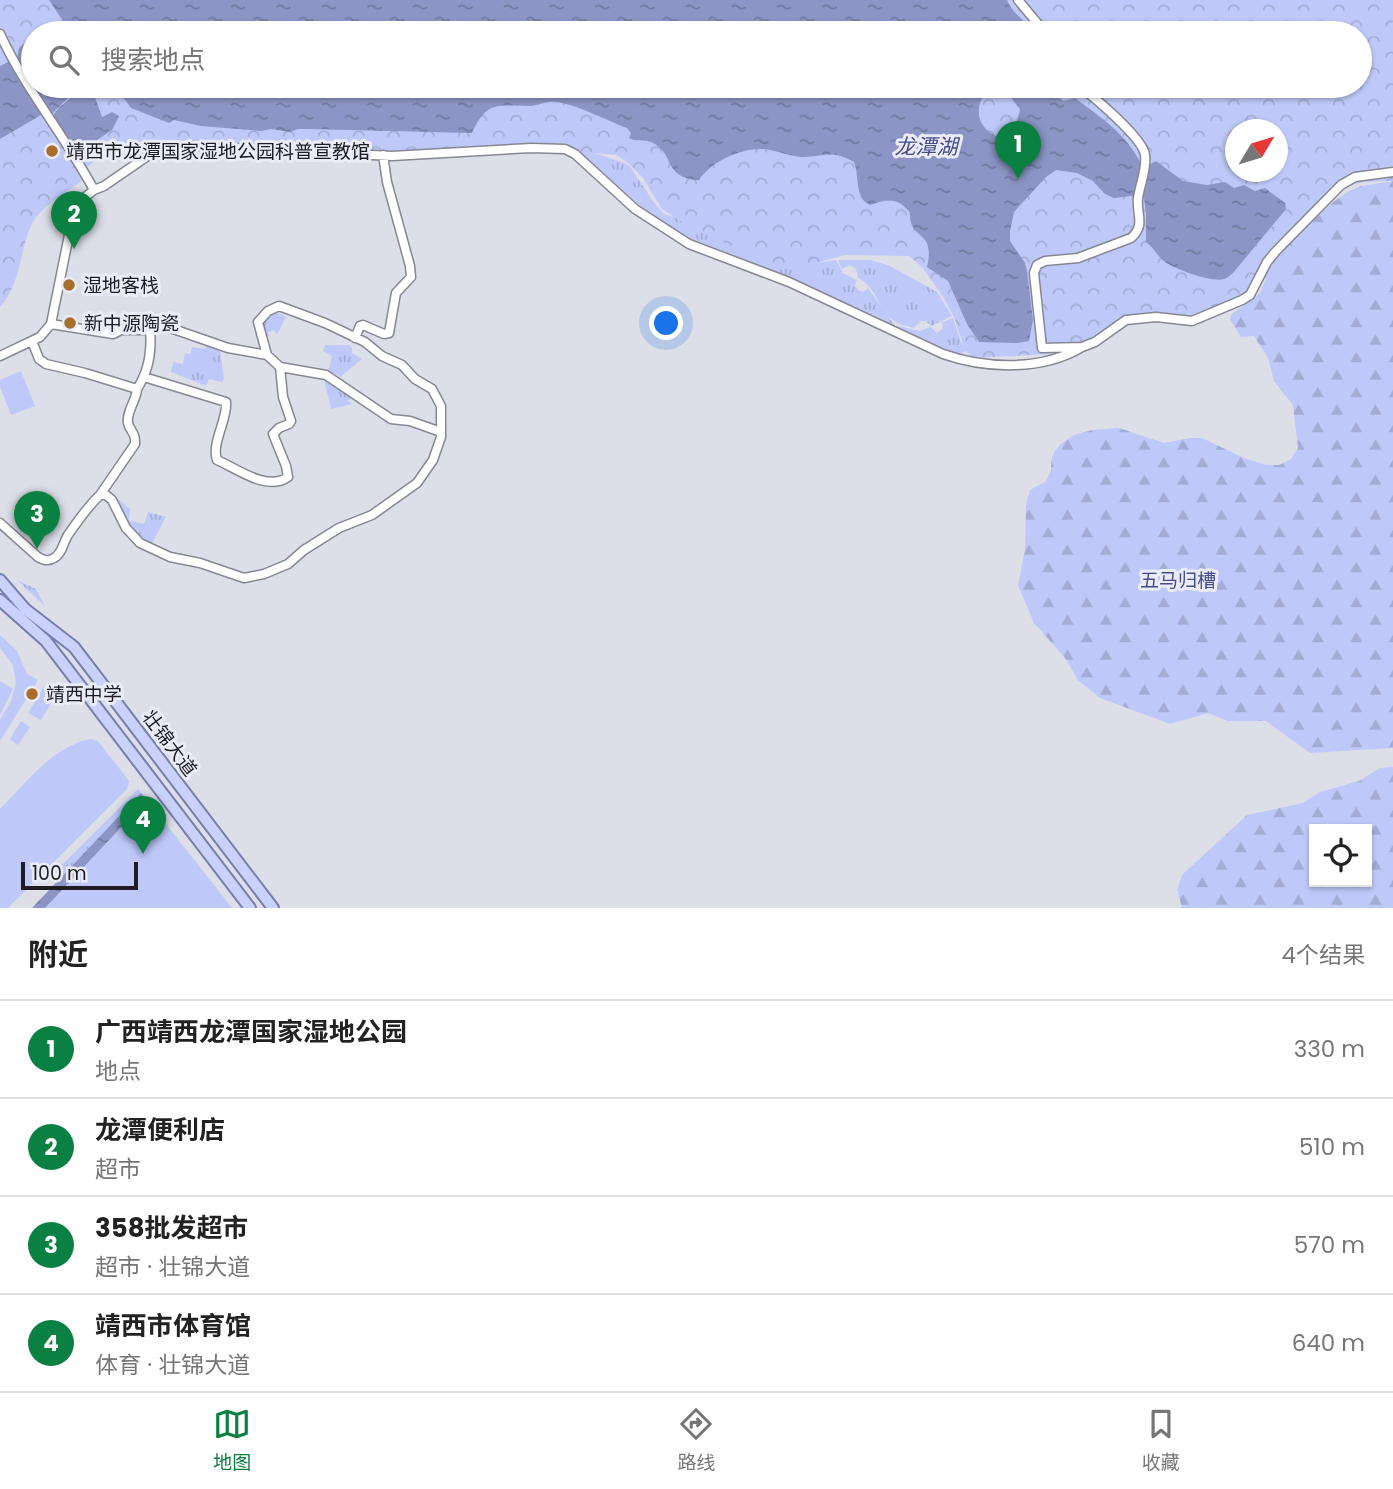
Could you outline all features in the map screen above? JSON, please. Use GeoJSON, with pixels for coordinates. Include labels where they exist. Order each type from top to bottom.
{"type":"FeatureCollection","features":[{"type":"Feature","properties":{"kind":"main road","name":"壮锦大道"},"geometry":{"type":"LineString","coordinates":[[0,580],[25,609],[74,647],[273,908]]}},
{"type":"Feature","properties":{"kind":"main road","name":"壮锦大道"},"geometry":{"type":"LineString","coordinates":[[0,600],[46,640],[250,908]]}},
{"type":"Feature","properties":{"kind":"street"},"geometry":{"type":"LineString","coordinates":[[1018,0],[1036,21]]}},
{"type":"Feature","properties":{"kind":"street"},"geometry":{"type":"LineString","coordinates":[[0,34],[21,73]]}},
{"type":"Feature","properties":{"kind":"street"},"geometry":{"type":"LineString","coordinates":[[36,98],[94,190]]}},
{"type":"Feature","properties":{"kind":"street"},"geometry":{"type":"LineString","coordinates":[[1083,347],[1042,348],[1035,269],[1045,261],[1078,258],[1131,238],[1137,233],[1141,221],[1138,198],[1145,164],[1145,153],[1140,143],[1095,98]]}},
{"type":"Feature","properties":{"kind":"street"},"geometry":{"type":"LineString","coordinates":[[0,356],[40,337],[51,324],[70,230],[80,215],[84,198],[149,155],[187,147],[383,155],[565,149],[575,154],[635,209],[689,244],[789,282],[943,354],[968,362],[1015,365],[1061,358],[1096,342],[1126,320],[1156,317],[1192,321],[1242,300],[1250,295],[1267,262],[1341,185],[1355,177],[1393,172]]}},
{"type":"Feature","properties":{"kind":"street"},"geometry":{"type":"LineString","coordinates":[[355,338],[363,325],[384,334],[388,333],[396,293],[411,277],[387,182],[383,155]]}},
{"type":"Feature","properties":{"kind":"street"},"geometry":{"type":"LineString","coordinates":[[100,495],[110,497],[130,533],[147,546],[170,557],[200,563],[244,578],[256,577],[288,564],[333,531],[369,517],[409,491],[422,478],[439,448],[441,432],[441,406],[432,389],[412,378],[402,365],[355,338],[325,323],[277,306],[258,322],[267,355],[280,367],[326,375],[391,419],[410,421],[441,432]]}},
{"type":"Feature","properties":{"kind":"street"},"geometry":{"type":"LineString","coordinates":[[51,324],[110,334],[121,330],[150,330]]}},
{"type":"Feature","properties":{"kind":"street"},"geometry":{"type":"LineString","coordinates":[[0,523],[42,560],[51,560],[60,552],[72,529],[100,495],[135,444],[135,435],[128,419],[150,357],[150,330],[153,324],[162,324],[194,338],[228,348],[267,355]]}},
{"type":"Feature","properties":{"kind":"street"},"geometry":{"type":"LineString","coordinates":[[32,341],[39,359],[46,365],[85,373],[137,389]]}},
{"type":"Feature","properties":{"kind":"street"},"geometry":{"type":"LineString","coordinates":[[144,377],[225,401],[227,407],[220,426],[215,458],[249,477],[280,481],[286,478],[288,471],[272,434],[291,421],[283,397],[280,367]]}},
{"type":"Feature","properties":{"kind":"green space"},"geometry":{"type":"Polygon","coordinates":[[[0,0],[1393,0],[1393,181],[1363,182],[1336,189],[1311,216],[1301,247],[1251,291],[1201,324],[1171,320],[1121,320],[1095,338],[1049,354],[973,358],[965,350],[954,317],[942,295],[922,267],[909,256],[845,255],[790,270],[775,266],[688,226],[662,209],[643,178],[616,155],[564,150],[375,157],[301,156],[145,143],[114,144],[84,170],[83,180],[36,217],[28,234],[12,288],[0,307],[0,0]]]}},
{"type":"Feature","properties":{"kind":"green space"},"geometry":{"type":"Polygon","coordinates":[[[575,149],[590,151],[629,165],[664,214],[815,263],[836,260],[843,273],[857,280],[855,286],[858,290],[863,292],[868,288],[896,327],[744,259],[689,238],[647,212],[575,149]]]}},
{"type":"Feature","properties":{"kind":"green space","name":"五马归槽"},"geometry":{"type":"Polygon","coordinates":[[[1393,181],[1393,748],[1310,753],[1266,721],[1228,721],[1208,713],[1170,724],[1100,698],[1078,680],[1065,658],[1034,623],[1018,585],[1025,550],[1026,505],[1030,490],[1045,482],[1051,471],[1054,452],[1061,444],[1074,435],[1092,430],[1119,428],[1164,443],[1202,438],[1244,458],[1266,465],[1279,465],[1291,459],[1298,448],[1293,405],[1274,381],[1268,358],[1254,336],[1241,337],[1230,319],[1232,314],[1260,293],[1270,269],[1291,242],[1332,203],[1361,186],[1393,181]]]}},
{"type":"Feature","properties":{"kind":"green space"},"geometry":{"type":"Polygon","coordinates":[[[838,260],[871,260],[890,266],[937,292],[952,316],[931,326],[926,321],[921,321],[914,328],[898,323],[884,310],[869,286],[858,278],[856,269],[850,265],[842,269],[838,260]]]}},
{"type":"Feature","properties":{"kind":"green space"},"geometry":{"type":"Polygon","coordinates":[[[276,312],[286,317],[277,335],[274,330],[268,332],[269,336],[264,338],[261,323],[270,313],[276,312]]]}},
{"type":"Feature","properties":{"kind":"green space"},"geometry":{"type":"Polygon","coordinates":[[[953,318],[961,342],[967,350],[961,354],[953,354],[899,329],[899,326],[919,331],[931,327],[937,333],[943,328],[942,322],[953,318]]]}},
{"type":"Feature","properties":{"kind":"green space"},"geometry":{"type":"Polygon","coordinates":[[[207,343],[220,350],[224,379],[222,382],[209,379],[206,386],[171,372],[173,362],[183,364],[185,353],[190,354],[192,347],[205,349],[207,343]]]}},
{"type":"Feature","properties":{"kind":"green space"},"geometry":{"type":"Polygon","coordinates":[[[325,345],[349,345],[352,353],[362,359],[340,377],[328,372],[332,356],[323,351],[325,345]]]}},
{"type":"Feature","properties":{"kind":"green space"},"geometry":{"type":"Polygon","coordinates":[[[21,371],[35,406],[11,415],[0,380],[21,371]]]}},
{"type":"Feature","properties":{"kind":"green space"},"geometry":{"type":"Polygon","coordinates":[[[324,379],[353,396],[348,401],[352,404],[331,409],[324,379]]]}},
{"type":"Feature","properties":{"kind":"green space"},"geometry":{"type":"Polygon","coordinates":[[[118,499],[130,509],[129,520],[144,524],[148,512],[166,517],[151,545],[131,529],[116,501],[118,499]]]}},
{"type":"Feature","properties":{"kind":"green space"},"geometry":{"type":"Polygon","coordinates":[[[17,580],[36,589],[45,606],[17,580]]]}},
{"type":"Feature","properties":{"kind":"green space"},"geometry":{"type":"Polygon","coordinates":[[[0,635],[17,651],[27,674],[38,680],[0,741],[0,720],[11,701],[16,683],[13,665],[0,648],[0,635]]]}},
{"type":"Feature","properties":{"kind":"green space"},"geometry":{"type":"Polygon","coordinates":[[[0,681],[13,689],[0,715],[0,681]]]}},
{"type":"Feature","properties":{"kind":"green space"},"geometry":{"type":"Polygon","coordinates":[[[44,686],[57,693],[41,720],[28,713],[44,686]]]}},
{"type":"Feature","properties":{"kind":"green space"},"geometry":{"type":"Polygon","coordinates":[[[21,721],[30,727],[18,745],[10,739],[21,721]]]}},
{"type":"Feature","properties":{"kind":"green space"},"geometry":{"type":"Polygon","coordinates":[[[91,739],[98,741],[129,781],[127,789],[8,908],[0,908],[0,809],[53,757],[77,743],[91,739]]]}},
{"type":"Feature","properties":{"kind":"green space"},"geometry":{"type":"Polygon","coordinates":[[[1393,767],[1393,908],[1182,908],[1177,890],[1182,875],[1247,815],[1303,803],[1320,792],[1359,781],[1380,768],[1393,767]]]}},
{"type":"Feature","properties":{"kind":"green space"},"geometry":{"type":"Polygon","coordinates":[[[138,789],[141,793],[58,881],[56,871],[138,789]]]}},
{"type":"Feature","properties":{"kind":"green space"},"geometry":{"type":"Polygon","coordinates":[[[147,800],[232,908],[45,908],[147,800]]]}},
{"type":"Feature","properties":{"kind":"water"},"geometry":{"type":"Polygon","coordinates":[[[49,0],[1007,0],[1024,21],[63,21],[49,0]]]}},
{"type":"Feature","properties":{"kind":"water"},"geometry":{"type":"Polygon","coordinates":[[[21,46],[21,66],[17,60],[21,46]]]}},
{"type":"Feature","properties":{"kind":"water"},"geometry":{"type":"Polygon","coordinates":[[[10,61],[21,80],[21,98],[31,98],[41,115],[0,139],[0,66],[10,61]]]}},
{"type":"Feature","properties":{"kind":"water"},"geometry":{"type":"Polygon","coordinates":[[[40,98],[68,98],[51,115],[40,98]]]}},
{"type":"Feature","properties":{"kind":"water"},"geometry":{"type":"Polygon","coordinates":[[[70,98],[95,98],[102,117],[112,112],[119,116],[112,130],[91,144],[89,141],[77,153],[53,116],[70,98]]]}},
{"type":"Feature","properties":{"kind":"water","name":"龙潭湖"},"geometry":{"type":"Polygon","coordinates":[[[124,98],[982,98],[979,109],[981,123],[985,129],[1000,138],[1014,127],[1020,109],[1011,98],[1060,98],[1063,101],[1075,98],[1112,127],[1128,144],[1141,164],[1146,166],[1156,161],[1183,181],[1207,185],[1225,182],[1234,188],[1244,185],[1255,191],[1265,188],[1285,203],[1286,209],[1233,273],[1224,279],[1211,279],[1170,265],[1146,242],[1144,198],[1139,195],[1114,198],[1105,194],[1093,181],[1077,173],[1056,170],[1046,177],[1014,212],[1010,231],[1010,241],[1025,263],[1027,271],[1033,320],[1029,341],[979,342],[967,324],[948,281],[927,267],[928,246],[914,228],[910,213],[897,202],[870,205],[865,202],[859,192],[854,162],[839,156],[802,157],[770,150],[751,150],[721,160],[699,180],[687,178],[674,170],[659,147],[648,141],[629,138],[631,133],[627,128],[582,109],[555,102],[532,106],[494,107],[477,122],[472,133],[309,129],[290,132],[271,129],[261,131],[201,126],[174,120],[169,123],[131,108],[124,98]]]}},
{"type":"Feature","properties":{"kind":"water"},"geometry":{"type":"Polygon","coordinates":[[[141,793],[147,800],[45,908],[32,908],[141,793]]]}},
{"type":"Feature","properties":{"kind":"place","name":"靖西市龙潭国家湿地公园科普宣教馆"},"geometry":{"type":"Point","coordinates":[52,151]}},
{"type":"Feature","properties":{"kind":"place","name":"广西靖西龙潭国家湿地公园"},"geometry":{"type":"Point","coordinates":[1018,179]}},
{"type":"Feature","properties":{"kind":"place","name":"龙潭便利店"},"geometry":{"type":"Point","coordinates":[74,249]}},
{"type":"Feature","properties":{"kind":"place","name":"湿地客栈"},"geometry":{"type":"Point","coordinates":[69,285]}},
{"type":"Feature","properties":{"kind":"place","name":"新中源陶瓷"},"geometry":{"type":"Point","coordinates":[70,323]}},
{"type":"Feature","properties":{"kind":"place","name":"358批发超市"},"geometry":{"type":"Point","coordinates":[37,549]}},
{"type":"Feature","properties":{"kind":"place","name":"靖西中学"},"geometry":{"type":"Point","coordinates":[32,694]}},
{"type":"Feature","properties":{"kind":"place","name":"靖西市体育馆"},"geometry":{"type":"Point","coordinates":[143,854]}}]}
